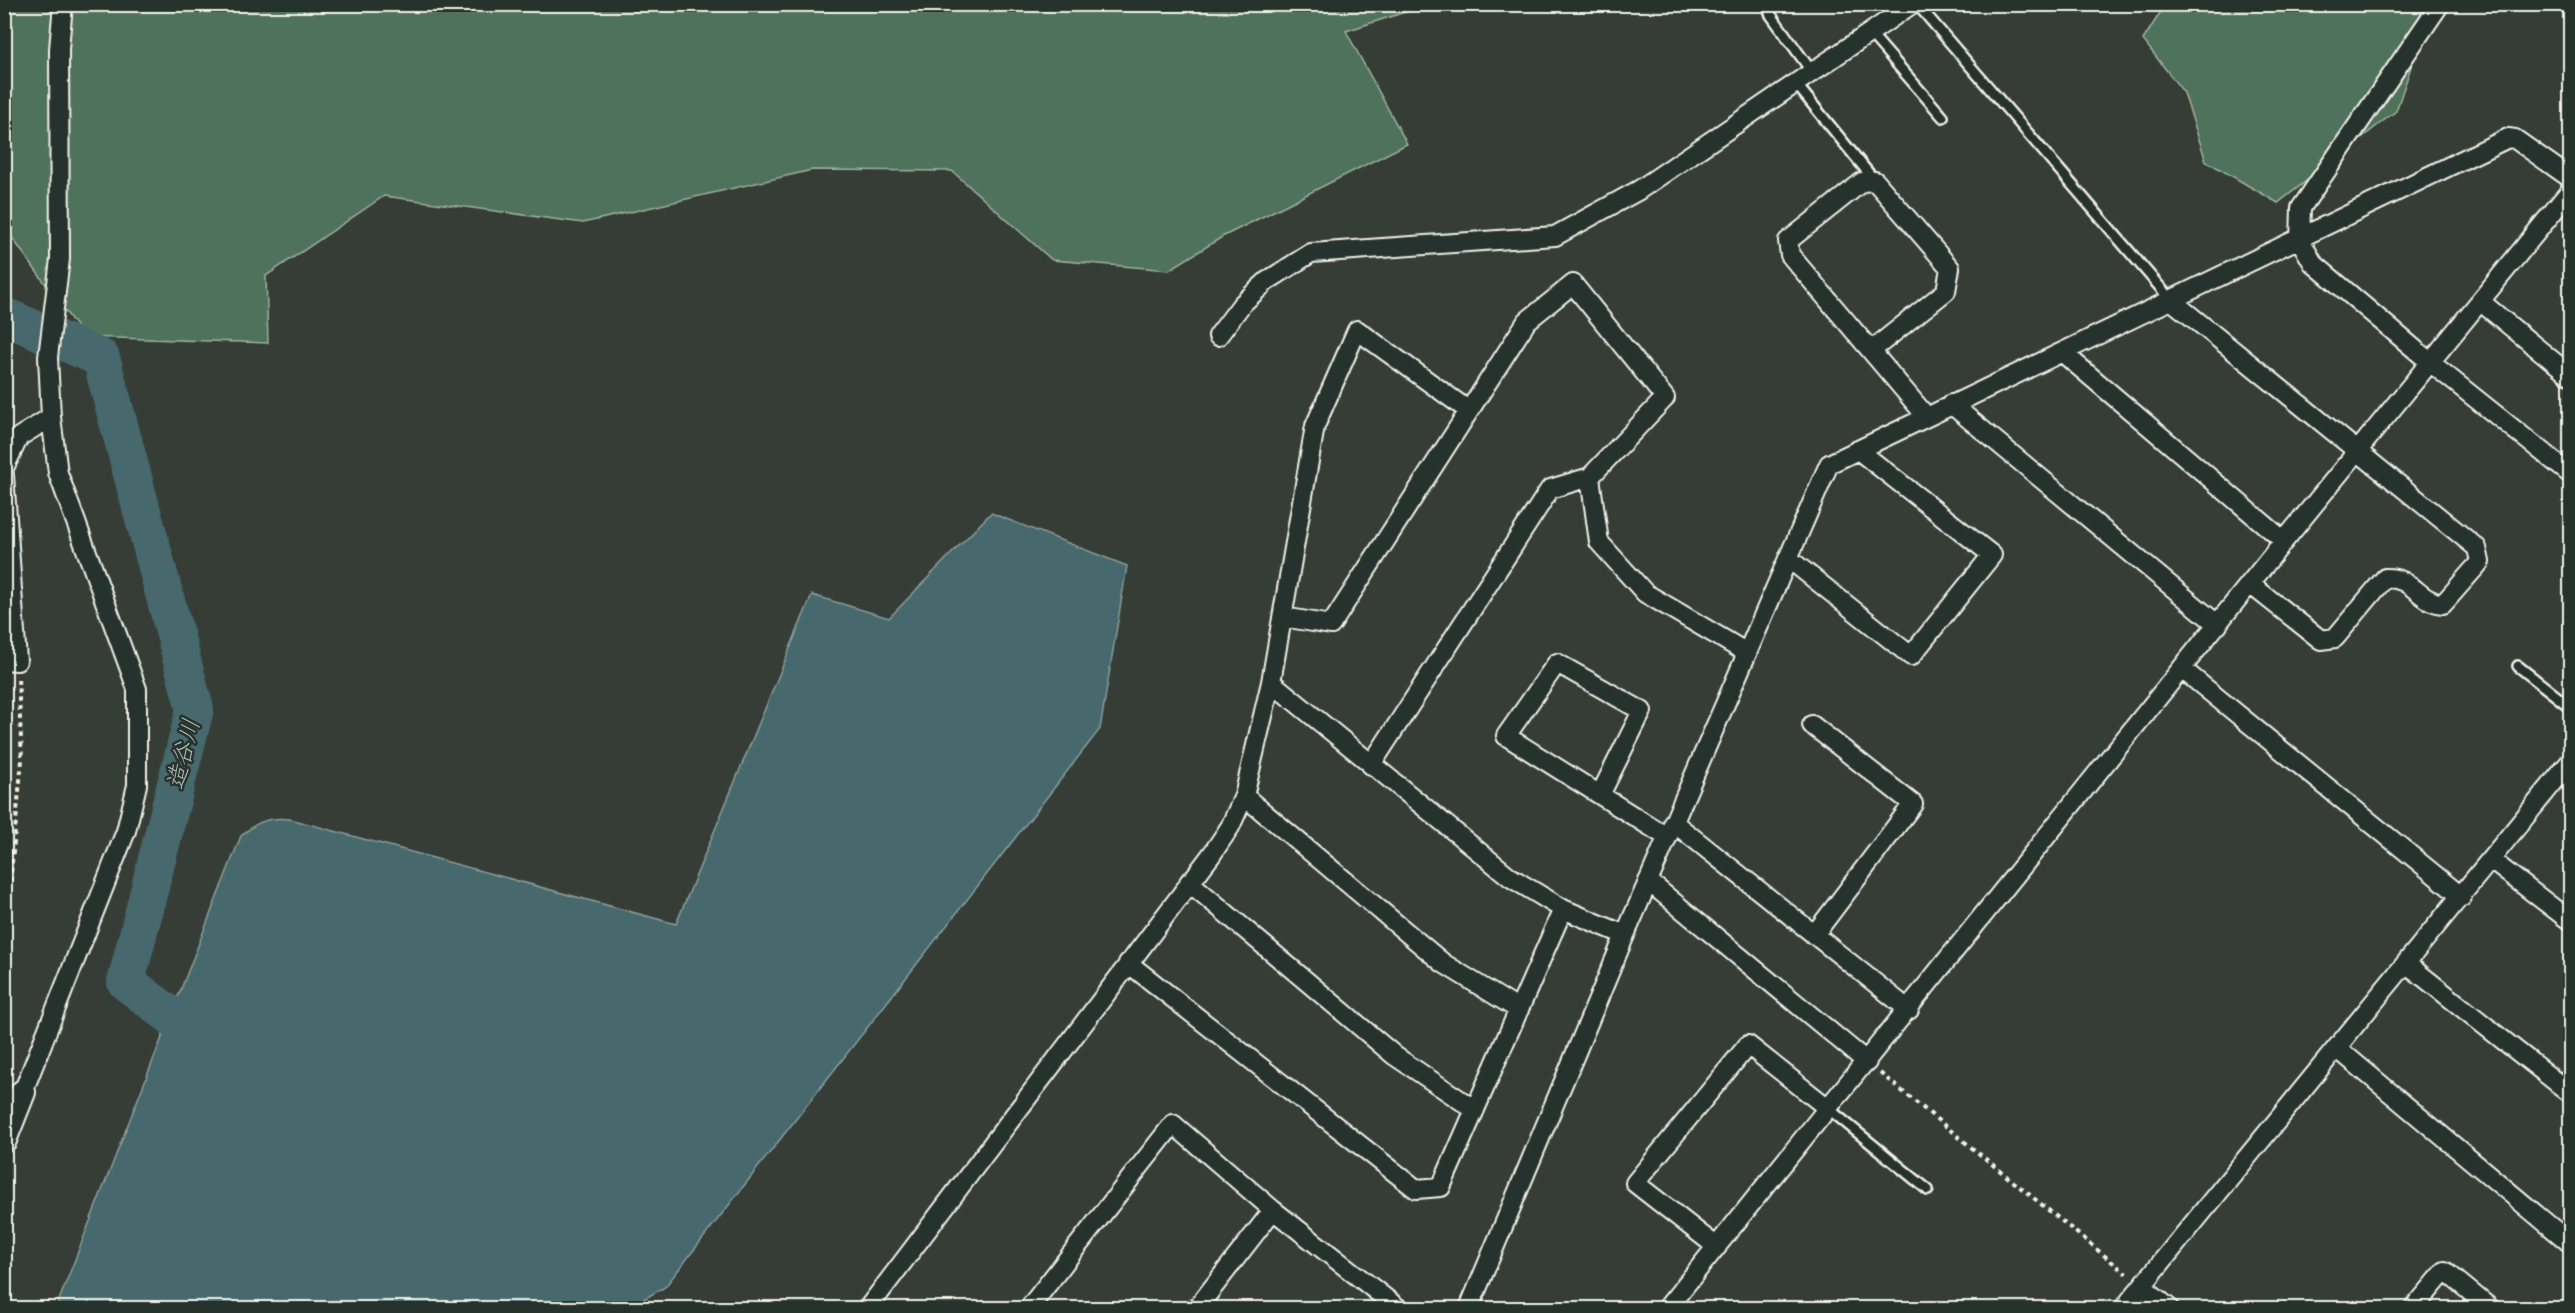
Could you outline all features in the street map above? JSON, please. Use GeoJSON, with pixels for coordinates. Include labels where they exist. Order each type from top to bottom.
{"type":"FeatureCollection","features":[{"type":"Feature","properties":{"kind":"street"},"geometry":{"type":"LineString","coordinates":[[4,1140],[126,831],[137,785],[137,689],[58,473],[51,417],[48,357],[60,260],[59,49],[63,4]]}},
{"type":"Feature","properties":{"kind":"street"},"geometry":{"type":"LineString","coordinates":[[1218,336],[1242,304],[1267,281],[1311,253],[1555,236],[1639,190],[1912,4]]}},
{"type":"Feature","properties":{"kind":"street"},"geometry":{"type":"LineString","coordinates":[[2440,4],[2301,208],[2301,240],[2313,262],[2431,363],[2571,474]]}},
{"type":"Feature","properties":{"kind":"street"},"geometry":{"type":"LineString","coordinates":[[1469,1308],[1624,935],[1829,464],[1951,404],[2301,240],[2508,138],[2515,139],[2571,178]]}},
{"type":"Feature","properties":{"kind":"street"},"geometry":{"type":"LineString","coordinates":[[1872,350],[1946,291],[1950,268],[1875,181],[1862,182],[1788,242],[1790,255],[1926,416]]}},
{"type":"Feature","properties":{"kind":"street"},"geometry":{"type":"LineString","coordinates":[[1667,1308],[2284,541],[2571,190]]}},
{"type":"Feature","properties":{"kind":"street"},"geometry":{"type":"LineString","coordinates":[[1283,617],[1331,625],[1527,321],[1573,284],[1665,398],[1590,477],[1550,489],[1371,765]]}},
{"type":"Feature","properties":{"kind":"street"},"geometry":{"type":"LineString","coordinates":[[2171,300],[2359,450],[2477,548],[2480,562],[2443,604],[2433,603],[2399,578],[2385,578],[2335,638],[2321,640],[2250,584]]}},
{"type":"Feature","properties":{"kind":"street"},"geometry":{"type":"LineString","coordinates":[[2481,302],[2571,375]]}},
{"type":"Feature","properties":{"kind":"street"},"geometry":{"type":"LineString","coordinates":[[868,1308],[1230,826],[1244,796],[1271,682],[1315,426],[1357,330],[1469,411]]}},
{"type":"Feature","properties":{"kind":"street"},"geometry":{"type":"LineString","coordinates":[[2064,353],[2284,541]]}},
{"type":"Feature","properties":{"kind":"street"},"geometry":{"type":"LineString","coordinates":[[1951,404],[2218,625]]}},
{"type":"Feature","properties":{"kind":"street"},"geometry":{"type":"LineString","coordinates":[[4,468],[19,437],[51,417]]}},
{"type":"Feature","properties":{"kind":"street"},"geometry":{"type":"LineString","coordinates":[[1788,558],[1911,656],[1992,555],[1858,450]]}},
{"type":"Feature","properties":{"kind":"street"},"geometry":{"type":"LineString","coordinates":[[4,475],[11,660]]}},
{"type":"Feature","properties":{"kind":"street"},"geometry":{"type":"LineString","coordinates":[[1590,477],[1599,542],[1645,593],[1747,652]]}},
{"type":"Feature","properties":{"kind":"street"},"geometry":{"type":"LineString","coordinates":[[1600,795],[1642,711],[1557,663],[1506,736],[1600,795],[1670,830],[1814,935],[1909,1010]]}},
{"type":"Feature","properties":{"kind":"street"},"geometry":{"type":"LineString","coordinates":[[2182,669],[2462,897]]}},
{"type":"Feature","properties":{"kind":"street"},"geometry":{"type":"LineString","coordinates":[[1271,682],[1510,877],[1563,909],[1624,935]]}},
{"type":"Feature","properties":{"kind":"street"},"geometry":{"type":"LineString","coordinates":[[1812,725],[1913,804],[1814,935]]}},
{"type":"Feature","properties":{"kind":"street"},"geometry":{"type":"LineString","coordinates":[[2124,1308],[2571,762]]}},
{"type":"Feature","properties":{"kind":"street"},"geometry":{"type":"LineString","coordinates":[[1244,796],[1443,963],[1519,1010]]}},
{"type":"Feature","properties":{"kind":"street"},"geometry":{"type":"LineString","coordinates":[[2491,860],[2571,921]]}},
{"type":"Feature","properties":{"kind":"street"},"geometry":{"type":"LineString","coordinates":[[1648,880],[1867,1062]]}},
{"type":"Feature","properties":{"kind":"street"},"geometry":{"type":"LineString","coordinates":[[1189,882],[1395,1056],[1474,1110]]}},
{"type":"Feature","properties":{"kind":"street"},"geometry":{"type":"LineString","coordinates":[[1128,963],[1416,1189],[1441,1187],[1563,909]]}},
{"type":"Feature","properties":{"kind":"street"},"geometry":{"type":"LineString","coordinates":[[2407,964],[2571,1093]]}},
{"type":"Feature","properties":{"kind":"street"},"geometry":{"type":"LineString","coordinates":[[1717,1247],[1635,1183],[1748,1045],[1829,1109]]}},
{"type":"Feature","properties":{"kind":"street"},"geometry":{"type":"LineString","coordinates":[[2338,1049],[2571,1243]]}},
{"type":"Feature","properties":{"kind":"street"},"geometry":{"type":"LineString","coordinates":[[1029,1308],[1173,1124],[1389,1306]]}},
{"type":"Feature","properties":{"kind":"street"},"geometry":{"type":"LineString","coordinates":[[1197,1308],[1273,1210]]}},
{"type":"Feature","properties":{"kind":"street"},"geometry":{"type":"LineString","coordinates":[[2414,1308],[2445,1271],[2490,1308]]}},
{"type":"Feature","properties":{"kind":"street"},"geometry":{"type":"LineString","coordinates":[[2142,1286],[2169,1308]]}},
{"type":"Feature","properties":{"kind":"lane"},"geometry":{"type":"LineString","coordinates":[[1767,4],[1771,15],[1812,72]]}},
{"type":"Feature","properties":{"kind":"lane"},"geometry":{"type":"LineString","coordinates":[[1917,4],[2171,300]]}},
{"type":"Feature","properties":{"kind":"lane"},"geometry":{"type":"LineString","coordinates":[[1870,33],[1943,117]]}},
{"type":"Feature","properties":{"kind":"lane"},"geometry":{"type":"LineString","coordinates":[[1796,84],[1875,181]]}},
{"type":"Feature","properties":{"kind":"lane"},"geometry":{"type":"LineString","coordinates":[[2518,666],[2571,707]]}},
{"type":"Feature","properties":{"kind":"lane"},"geometry":{"type":"LineString","coordinates":[[1829,1109],[1928,1190]]}},
{"type":"Feature","properties":{"kind":"path"},"geometry":{"type":"LineString","coordinates":[[4,944],[22,760],[11,660]]}},
{"type":"Feature","properties":{"kind":"path"},"geometry":{"type":"LineString","coordinates":[[1867,1062],[2142,1286]]}},
{"type":"Feature","properties":{"kind":"green space"},"geometry":{"type":"Polygon","coordinates":[[[4,5],[1427,5],[1346,31],[1407,144],[1222,237],[1169,270],[1052,260],[952,171],[812,170],[583,223],[384,196],[266,276],[268,343],[84,337],[5,228],[4,5]]]}},
{"type":"Feature","properties":{"kind":"green space"},"geometry":{"type":"Polygon","coordinates":[[[2165,5],[2432,5],[2396,111],[2278,203],[2206,161],[2184,93],[2143,40],[2165,5]]]}},
{"type":"Feature","properties":{"kind":"water"},"geometry":{"type":"Polygon","coordinates":[[[991,513],[1127,566],[1100,729],[665,1287],[628,1308],[56,1308],[241,836],[264,821],[290,819],[676,924],[812,595],[889,618],[991,513]]]}},
{"type":"Feature","properties":{"kind":"waterway","name":"造谷川"},"geometry":{"type":"LineString","coordinates":[[4,316],[101,358],[195,709],[126,982],[211,1046]]}}]}
